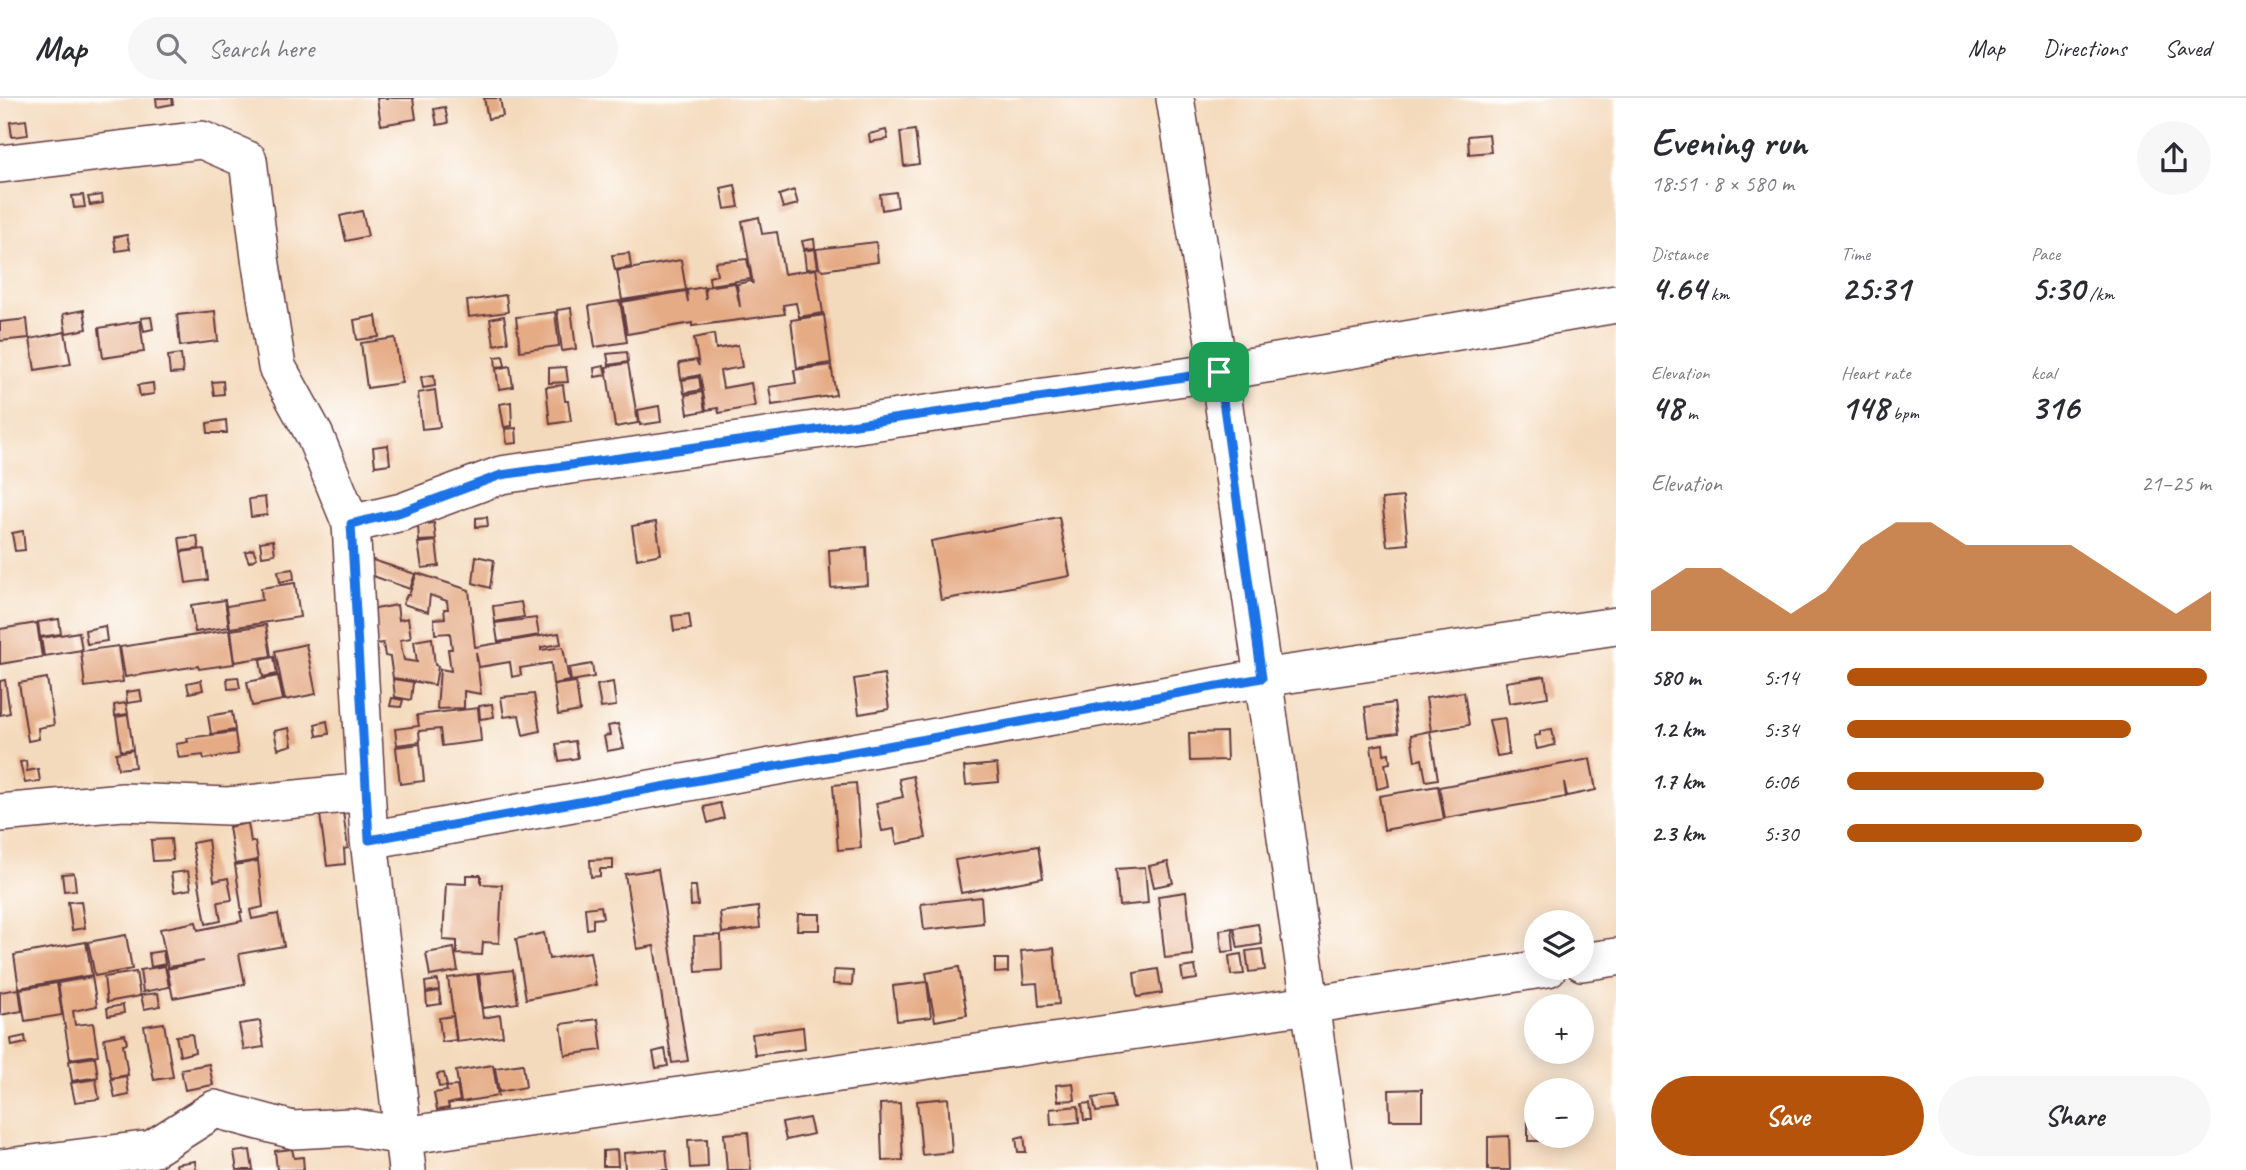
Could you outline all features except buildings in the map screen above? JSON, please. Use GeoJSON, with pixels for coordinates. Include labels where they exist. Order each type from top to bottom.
{"type":"FeatureCollection","features":[{"type":"Feature","properties":{"kind":"street"},"geometry":{"type":"LineString","coordinates":[[1175,98],[1219,372],[1335,1170]]}},
{"type":"Feature","properties":{"kind":"street"},"geometry":{"type":"LineString","coordinates":[[0,164],[202,140],[248,160],[277,367],[315,436],[351,524],[369,840],[405,1153]]}},
{"type":"Feature","properties":{"kind":"street"},"geometry":{"type":"LineString","coordinates":[[351,524],[401,512],[501,475],[1219,372],[1616,304]]}},
{"type":"Feature","properties":{"kind":"street"},"geometry":{"type":"LineString","coordinates":[[369,840],[1262,678],[1616,626]]}},
{"type":"Feature","properties":{"kind":"street"},"geometry":{"type":"LineString","coordinates":[[0,813],[123,802],[228,806],[365,792]]}},
{"type":"Feature","properties":{"kind":"street"},"geometry":{"type":"LineString","coordinates":[[1594,960],[1616,957]]}},
{"type":"Feature","properties":{"kind":"street"},"geometry":{"type":"LineString","coordinates":[[0,1168],[152,1149],[215,1109],[293,1130],[350,1127],[405,1153],[1524,972]]}},
{"type":"Feature","properties":{"kind":"route"},"geometry":{"type":"LineString","coordinates":[[1219,372],[1262,678],[369,840],[351,524],[401,512],[501,475],[1219,372]]}}]}
